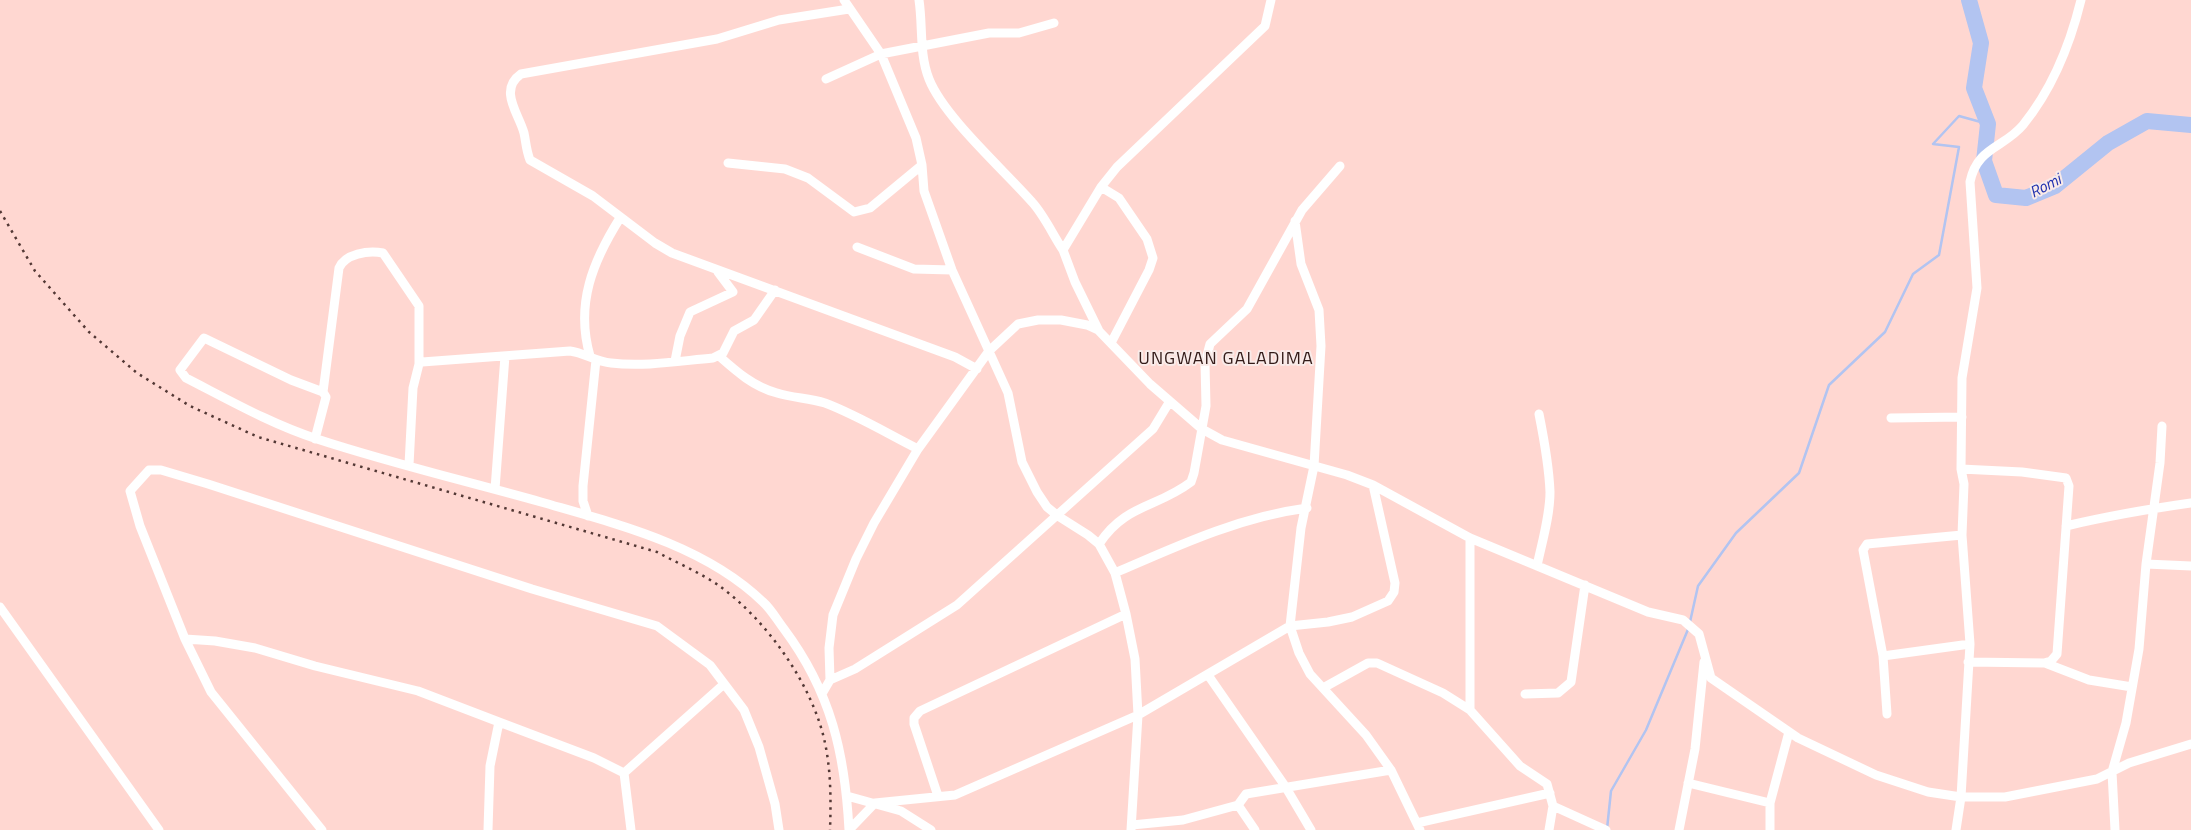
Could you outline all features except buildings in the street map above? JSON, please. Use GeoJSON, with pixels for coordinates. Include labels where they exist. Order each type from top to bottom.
{"type":"FeatureCollection","features":[{"type":"Feature","properties":{"kind":"street"},"geometry":{"type":"LineString","coordinates":[[844,0],[880,54],[916,138],[922,165],[924,191],[952,270],[1008,393],[1022,462],[1037,492],[1058,516],[1081,530],[1098,544],[1115,573],[1135,659],[1138,715],[1131,827],[1183,820],[1238,805],[1246,794],[1285,786],[1391,770]]}},
{"type":"Feature","properties":{"kind":"street"},"geometry":{"type":"LineString","coordinates":[[919,0],[922,46],[928,78],[934,90],[954,117],[1034,204],[1063,250],[1074,282],[1099,330],[1170,402],[1202,429],[1222,440],[1373,485],[1470,538],[1648,612],[1682,620],[1699,634],[1704,659],[1695,749],[1679,830]]}},
{"type":"Feature","properties":{"kind":"street"},"geometry":{"type":"LineString","coordinates":[[1063,250],[1101,187],[1117,167],[1155,129],[1262,30],[1269,17],[1271,0]]}},
{"type":"Feature","properties":{"kind":"street"},"geometry":{"type":"LineString","coordinates":[[1956,830],[1961,797],[1970,644],[1962,535],[1964,484],[1962,469],[1962,378],[1977,288],[1970,182],[1972,169],[1980,158],[2021,127],[2056,73],[2072,35],[2081,0]]}},
{"type":"Feature","properties":{"kind":"street"},"geometry":{"type":"LineString","coordinates":[[849,9],[779,20],[717,39],[519,76],[510,94],[510,99],[524,133],[530,160],[593,196],[620,218],[672,253],[955,357],[977,370]]}},
{"type":"Feature","properties":{"kind":"street"},"geometry":{"type":"LineString","coordinates":[[826,79],[880,54],[989,33],[1019,33],[1054,23]]}},
{"type":"Feature","properties":{"kind":"street"},"geometry":{"type":"LineString","coordinates":[[728,163],[785,169],[808,178],[854,212],[870,208],[922,165]]}},
{"type":"Feature","properties":{"kind":"street"},"geometry":{"type":"LineString","coordinates":[[1098,544],[1109,529],[1122,517],[1191,482],[1206,406],[1205,363],[1210,344],[1247,309],[1295,221],[1313,196],[1340,166]]}},
{"type":"Feature","properties":{"kind":"street"},"geometry":{"type":"LineString","coordinates":[[1101,187],[1119,198],[1147,239],[1153,258],[1149,270],[1111,343]]}},
{"type":"Feature","properties":{"kind":"street"},"geometry":{"type":"LineString","coordinates":[[588,516],[583,501],[583,486],[593,358],[585,339],[584,307],[592,268],[600,250],[620,218]]}},
{"type":"Feature","properties":{"kind":"street"},"geometry":{"type":"LineString","coordinates":[[1295,221],[1300,264],[1319,310],[1320,355],[1314,466],[1307,508],[1301,528],[1290,626],[1298,653],[1310,674],[1366,735],[1391,770],[1419,826],[1550,793]]}},
{"type":"Feature","properties":{"kind":"street"},"geometry":{"type":"LineString","coordinates":[[857,248],[914,269],[952,270]]}},
{"type":"Feature","properties":{"kind":"street"},"geometry":{"type":"LineString","coordinates":[[315,438],[326,398],[323,392],[339,268],[342,261],[349,256],[383,253],[419,306],[419,364],[413,388],[409,465]]}},
{"type":"Feature","properties":{"kind":"street"},"geometry":{"type":"LineString","coordinates":[[675,362],[680,336],[690,312],[733,292],[715,269]]}},
{"type":"Feature","properties":{"kind":"street"},"geometry":{"type":"LineString","coordinates":[[719,356],[734,331],[754,320],[775,290]]}},
{"type":"Feature","properties":{"kind":"street"},"geometry":{"type":"LineString","coordinates":[[830,680],[828,648],[833,615],[874,523],[918,449],[989,351],[1018,324],[1038,320],[1061,320],[1087,324],[1099,330]]}},
{"type":"Feature","properties":{"kind":"street"},"geometry":{"type":"LineString","coordinates":[[323,392],[291,380],[204,338],[180,370],[186,378],[261,417],[315,438],[588,516],[660,540],[723,570],[764,602],[800,650],[822,692],[837,732],[847,796],[849,830]]}},
{"type":"Feature","properties":{"kind":"street"},"geometry":{"type":"LineString","coordinates":[[419,364],[422,362],[570,351],[593,358],[636,365],[719,356],[759,387],[778,394],[804,397],[826,404],[918,449]]}},
{"type":"Feature","properties":{"kind":"street"},"geometry":{"type":"LineString","coordinates":[[495,490],[505,356]]}},
{"type":"Feature","properties":{"kind":"street"},"geometry":{"type":"LineString","coordinates":[[822,692],[830,680],[855,669],[957,605],[1153,429],[1170,402]]}},
{"type":"Feature","properties":{"kind":"street"},"geometry":{"type":"LineString","coordinates":[[1537,566],[1546,524],[1550,492],[1545,445],[1539,414]]}},
{"type":"Feature","properties":{"kind":"street"},"geometry":{"type":"LineString","coordinates":[[1891,418],[1962,417]]}},
{"type":"Feature","properties":{"kind":"street"},"geometry":{"type":"LineString","coordinates":[[2115,830],[2112,772],[2126,723],[2139,649],[2146,564],[2160,463],[2162,426]]}},
{"type":"Feature","properties":{"kind":"street"},"geometry":{"type":"LineString","coordinates":[[1962,469],[2022,472],[2066,478],[2068,486],[2057,654],[2052,661],[2044,663],[1968,662]]}},
{"type":"Feature","properties":{"kind":"street"},"geometry":{"type":"LineString","coordinates":[[322,830],[211,692],[186,640],[140,526],[130,491],[149,470],[161,470],[208,484],[532,589],[657,626],[710,665],[744,710],[759,747],[775,804],[779,830]]}},
{"type":"Feature","properties":{"kind":"street"},"geometry":{"type":"LineString","coordinates":[[849,830],[875,804],[954,795],[1138,715],[1290,626],[1328,622],[1352,617],[1388,600],[1394,592],[1395,583],[1373,485]]}},
{"type":"Feature","properties":{"kind":"street"},"geometry":{"type":"LineString","coordinates":[[2066,526],[2127,511],[2154,510],[2191,503]]}},
{"type":"Feature","properties":{"kind":"street"},"geometry":{"type":"LineString","coordinates":[[1115,573],[1183,544],[1232,526],[1274,512],[1307,508]]}},
{"type":"Feature","properties":{"kind":"street"},"geometry":{"type":"LineString","coordinates":[[1887,714],[1883,656],[1862,550],[1867,544],[1962,535]]}},
{"type":"Feature","properties":{"kind":"street"},"geometry":{"type":"LineString","coordinates":[[1470,538],[1470,710]]}},
{"type":"Feature","properties":{"kind":"street"},"geometry":{"type":"LineString","coordinates":[[2146,564],[2191,566]]}},
{"type":"Feature","properties":{"kind":"street"},"geometry":{"type":"LineString","coordinates":[[1525,694],[1558,693],[1571,682],[1585,585]]}},
{"type":"Feature","properties":{"kind":"street"},"geometry":{"type":"LineString","coordinates":[[0,608],[158,830]]}},
{"type":"Feature","properties":{"kind":"street"},"geometry":{"type":"LineString","coordinates":[[938,796],[914,724],[914,718],[920,711],[1126,614]]}},
{"type":"Feature","properties":{"kind":"street"},"geometry":{"type":"LineString","coordinates":[[186,640],[215,641],[255,648],[315,666],[418,691],[594,758],[624,773]]}},
{"type":"Feature","properties":{"kind":"street"},"geometry":{"type":"LineString","coordinates":[[1883,656],[1970,644]]}},
{"type":"Feature","properties":{"kind":"street"},"geometry":{"type":"LineString","coordinates":[[1704,659],[1711,678],[1789,732],[1876,775],[1928,792],[1961,797],[2005,797],[2074,785],[2112,772],[2129,763],[2191,744]]}},
{"type":"Feature","properties":{"kind":"street"},"geometry":{"type":"LineString","coordinates":[[1323,688],[1368,663],[1377,663],[1443,693],[1470,710],[1520,766],[1547,784],[1553,806],[1548,830]]}},
{"type":"Feature","properties":{"kind":"street"},"geometry":{"type":"LineString","coordinates":[[2044,663],[2089,680],[2132,687]]}},
{"type":"Feature","properties":{"kind":"street"},"geometry":{"type":"LineString","coordinates":[[1208,675],[1285,786],[1311,830]]}},
{"type":"Feature","properties":{"kind":"street"},"geometry":{"type":"LineString","coordinates":[[624,773],[724,684]]}},
{"type":"Feature","properties":{"kind":"street"},"geometry":{"type":"LineString","coordinates":[[488,830],[490,766],[500,722]]}},
{"type":"Feature","properties":{"kind":"street"},"geometry":{"type":"LineString","coordinates":[[1770,830],[1770,803],[1789,732]]}},
{"type":"Feature","properties":{"kind":"street"},"geometry":{"type":"LineString","coordinates":[[624,773],[631,830]]}},
{"type":"Feature","properties":{"kind":"street"},"geometry":{"type":"LineString","coordinates":[[1688,783],[1770,803]]}},
{"type":"Feature","properties":{"kind":"street"},"geometry":{"type":"LineString","coordinates":[[847,796],[901,811],[931,830]]}},
{"type":"Feature","properties":{"kind":"street"},"geometry":{"type":"LineString","coordinates":[[1238,805],[1255,830]]}},
{"type":"Feature","properties":{"kind":"street"},"geometry":{"type":"LineString","coordinates":[[1553,806],[1606,830]]}},
{"type":"Feature","properties":{"kind":"waterway","name":"Romi"},"geometry":{"type":"LineString","coordinates":[[1969,0],[1981,43],[1974,88],[1988,124],[1984,161],[1996,195],[2026,198],[2055,186],[2108,143],[2147,121],[2191,125]]}},
{"type":"Feature","properties":{"kind":"waterway"},"geometry":{"type":"LineString","coordinates":[[1690,622],[1698,586],[1736,533],[1799,473],[1829,385],[1885,332],[1913,274],[1939,255],[1959,147],[1933,144],[1959,116],[1988,124]]}},
{"type":"Feature","properties":{"kind":"waterway"},"geometry":{"type":"LineString","coordinates":[[1607,829],[1611,791],[1646,730],[1689,627]]}},
{"type":"Feature","properties":{"kind":"railway"},"geometry":{"type":"LineString","coordinates":[[0,211],[35,271],[89,332],[137,373],[190,406],[258,437],[657,552],[718,585],[736,599],[770,635],[799,676],[810,699],[819,721],[827,754],[830,786],[830,830]]}},
{"type":"Feature","properties":{"kind":"district","name":"UNGWAN GALADIMA"},"geometry":{"type":"Point","coordinates":[1226,360]}}]}
